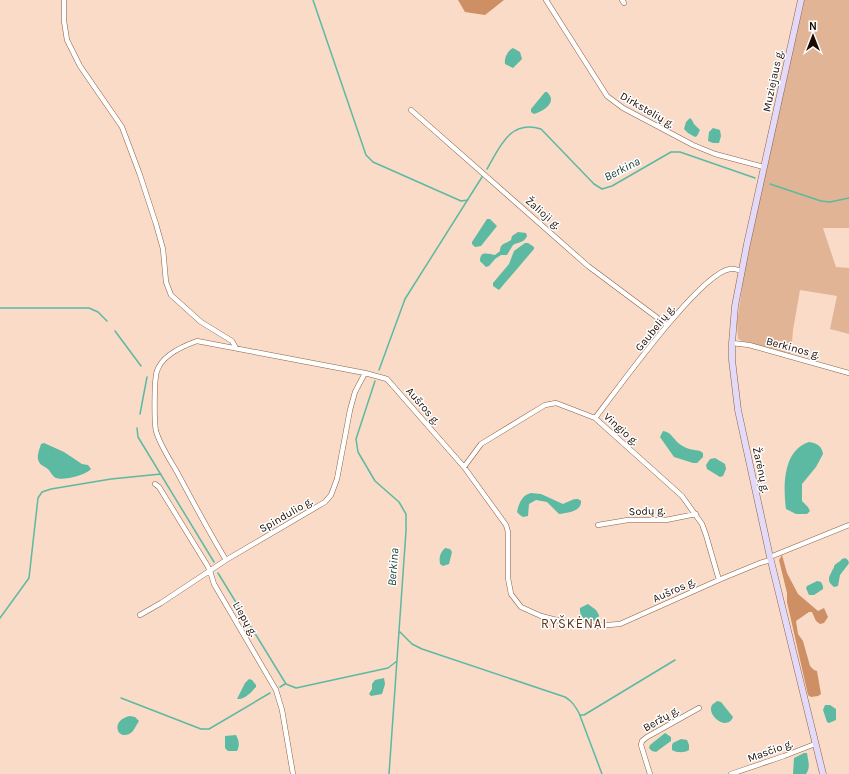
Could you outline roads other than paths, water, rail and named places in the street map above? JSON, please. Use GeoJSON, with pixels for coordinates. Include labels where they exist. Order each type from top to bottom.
{"type":"FeatureCollection","features":[{"type":"Feature","properties":{"kind":"main road","name":"Muziejaus g."},"geometry":{"type":"LineString","coordinates":[[764,167],[801,0]]}},
{"type":"Feature","properties":{"kind":"main road","name":"Žarėnų g."},"geometry":{"type":"LineString","coordinates":[[764,167],[735,306],[732,343],[734,378],[738,410],[770,559],[823,774]]}},
{"type":"Feature","properties":{"kind":"street"},"geometry":{"type":"LineString","coordinates":[[64,0],[64,21],[67,40],[80,66],[122,127],[140,175],[163,249],[166,282],[171,295],[201,322],[232,341],[236,348]]}},
{"type":"Feature","properties":{"kind":"street","name":"Dirkstelių g."},"geometry":{"type":"LineString","coordinates":[[546,0],[607,96],[623,108],[693,145],[715,154],[764,167]]}},
{"type":"Feature","properties":{"kind":"street","name":"Žalioji g."},"geometry":{"type":"LineString","coordinates":[[411,110],[588,266],[667,325]]}},
{"type":"Feature","properties":{"kind":"street","name":"Gaubelių g."},"geometry":{"type":"LineString","coordinates":[[596,418],[667,325],[704,285],[714,276],[730,269],[742,271]]}},
{"type":"Feature","properties":{"kind":"street","name":"Aušros g."},"geometry":{"type":"LineString","coordinates":[[226,560],[210,534],[157,433],[155,423],[156,371],[163,361],[181,347],[197,341],[365,373],[387,379],[464,467],[506,525],[508,532],[508,578],[512,594],[521,607],[541,616],[568,623],[595,626],[620,624],[849,525]]}},
{"type":"Feature","properties":{"kind":"street","name":"Berkinos g."},"geometry":{"type":"LineString","coordinates":[[732,343],[749,345],[849,373]]}},
{"type":"Feature","properties":{"kind":"street","name":"Spindulio g."},"geometry":{"type":"LineString","coordinates":[[140,615],[161,604],[226,560],[325,502],[332,495],[337,479],[350,410],[355,392],[365,373]]}},
{"type":"Feature","properties":{"kind":"street","name":"Vingio g."},"geometry":{"type":"LineString","coordinates":[[464,467],[481,444],[545,405],[556,403],[596,418],[682,496],[696,514],[706,535],[719,580]]}},
{"type":"Feature","properties":{"kind":"street","name":"Liepų g."},"geometry":{"type":"LineString","coordinates":[[155,484],[159,487],[210,570],[214,584],[276,690],[282,710],[293,774]]}},
{"type":"Feature","properties":{"kind":"street","name":"Sodų g."},"geometry":{"type":"LineString","coordinates":[[598,525],[628,520],[666,520],[696,514]]}},
{"type":"Feature","properties":{"kind":"street","name":"Beržų g."},"geometry":{"type":"LineString","coordinates":[[650,774],[641,745],[642,741],[646,737],[699,708]]}},
{"type":"Feature","properties":{"kind":"street","name":"Masčio g."},"geometry":{"type":"LineString","coordinates":[[731,774],[815,744]]}},
{"type":"Feature","properties":{"kind":"water"},"geometry":{"type":"Polygon","coordinates":[[[513,48],[520,52],[522,59],[513,68],[505,64],[505,62],[508,52],[513,48]]]}},
{"type":"Feature","properties":{"kind":"water"},"geometry":{"type":"Polygon","coordinates":[[[545,92],[547,92],[550,96],[550,103],[542,111],[534,114],[531,112],[531,109],[545,92]]]}},
{"type":"Feature","properties":{"kind":"water"},"geometry":{"type":"Polygon","coordinates":[[[690,118],[700,130],[695,137],[684,129],[686,122],[690,118]]]}},
{"type":"Feature","properties":{"kind":"water"},"geometry":{"type":"Polygon","coordinates":[[[713,128],[720,130],[721,136],[719,143],[708,141],[709,132],[713,128]]]}},
{"type":"Feature","properties":{"kind":"water"},"geometry":{"type":"Polygon","coordinates":[[[487,219],[490,219],[497,226],[481,246],[475,247],[472,242],[487,219]]]}},
{"type":"Feature","properties":{"kind":"water"},"geometry":{"type":"Polygon","coordinates":[[[518,232],[526,233],[527,236],[523,241],[513,245],[507,255],[501,255],[486,267],[480,261],[481,255],[483,254],[495,255],[500,251],[502,245],[511,240],[512,236],[518,232]]]}},
{"type":"Feature","properties":{"kind":"water"},"geometry":{"type":"Polygon","coordinates":[[[525,243],[528,243],[534,247],[534,249],[499,290],[493,286],[493,283],[509,264],[514,251],[525,243]]]}},
{"type":"Feature","properties":{"kind":"water"},"geometry":{"type":"Polygon","coordinates":[[[663,431],[669,433],[683,446],[700,451],[703,453],[703,457],[697,463],[693,463],[674,457],[660,437],[663,431]]]}},
{"type":"Feature","properties":{"kind":"water"},"geometry":{"type":"Polygon","coordinates":[[[809,442],[819,445],[823,454],[816,467],[802,484],[802,501],[810,511],[807,514],[796,514],[786,509],[785,480],[790,461],[794,453],[800,446],[809,442]]]}},
{"type":"Feature","properties":{"kind":"water"},"geometry":{"type":"Polygon","coordinates":[[[44,443],[64,452],[82,464],[88,465],[91,469],[74,477],[64,479],[56,478],[39,461],[39,451],[41,444],[44,443]]]}},
{"type":"Feature","properties":{"kind":"water"},"geometry":{"type":"Polygon","coordinates":[[[715,458],[725,464],[726,469],[723,476],[720,477],[707,469],[706,465],[710,459],[715,458]]]}},
{"type":"Feature","properties":{"kind":"water"},"geometry":{"type":"Polygon","coordinates":[[[531,493],[541,494],[563,504],[577,499],[581,501],[581,504],[574,511],[559,514],[547,502],[536,500],[529,504],[528,516],[523,517],[517,512],[521,500],[531,493]]]}},
{"type":"Feature","properties":{"kind":"water"},"geometry":{"type":"Polygon","coordinates":[[[445,548],[450,549],[452,552],[449,564],[443,566],[440,564],[440,557],[445,548]]]}},
{"type":"Feature","properties":{"kind":"water"},"geometry":{"type":"Polygon","coordinates":[[[845,558],[849,563],[840,575],[838,586],[834,587],[831,585],[829,580],[830,576],[834,566],[845,558]]]}},
{"type":"Feature","properties":{"kind":"water"},"geometry":{"type":"Polygon","coordinates":[[[817,581],[821,582],[823,589],[814,595],[809,595],[806,588],[807,586],[817,581]]]}},
{"type":"Feature","properties":{"kind":"water"},"geometry":{"type":"Polygon","coordinates":[[[588,604],[596,610],[599,615],[598,619],[588,621],[581,615],[580,608],[588,604]]]}},
{"type":"Feature","properties":{"kind":"water"},"geometry":{"type":"Polygon","coordinates":[[[384,678],[385,684],[382,694],[371,696],[369,694],[372,689],[372,684],[375,680],[384,678]]]}},
{"type":"Feature","properties":{"kind":"water"},"geometry":{"type":"Polygon","coordinates":[[[249,679],[252,680],[256,687],[245,697],[237,699],[245,683],[249,679]]]}},
{"type":"Feature","properties":{"kind":"water"},"geometry":{"type":"Polygon","coordinates":[[[717,701],[721,702],[733,717],[730,721],[726,723],[722,722],[714,717],[711,709],[712,705],[717,701]]]}},
{"type":"Feature","properties":{"kind":"water"},"geometry":{"type":"Polygon","coordinates":[[[825,705],[830,705],[836,709],[836,720],[829,723],[827,722],[823,710],[825,705]]]}},
{"type":"Feature","properties":{"kind":"water"},"geometry":{"type":"Polygon","coordinates":[[[130,716],[135,717],[139,721],[131,733],[125,735],[121,734],[118,729],[120,721],[130,716]]]}},
{"type":"Feature","properties":{"kind":"water"},"geometry":{"type":"Polygon","coordinates":[[[665,733],[671,737],[671,741],[656,752],[652,751],[649,748],[650,745],[665,733]]]}},
{"type":"Feature","properties":{"kind":"water"},"geometry":{"type":"Polygon","coordinates":[[[236,735],[239,743],[237,751],[228,751],[225,748],[225,736],[236,735]]]}},
{"type":"Feature","properties":{"kind":"water"},"geometry":{"type":"Polygon","coordinates":[[[681,739],[687,740],[689,750],[685,752],[676,752],[672,750],[673,743],[681,739]]]}},
{"type":"Feature","properties":{"kind":"water"},"geometry":{"type":"Polygon","coordinates":[[[807,753],[809,764],[808,771],[806,774],[793,774],[794,758],[807,753]]]}},
{"type":"Feature","properties":{"kind":"waterway"},"geometry":{"type":"LineString","coordinates":[[313,0],[366,155],[373,162],[461,201],[468,200]]}},
{"type":"Feature","properties":{"kind":"waterway","name":"Berkina"},"geometry":{"type":"LineString","coordinates":[[487,169],[507,137],[514,131],[521,128],[530,127],[541,129],[594,184],[602,189],[612,186],[671,152],[680,152],[755,178]]}},
{"type":"Feature","properties":{"kind":"waterway","name":"Berkina"},"geometry":{"type":"LineString","coordinates":[[379,370],[405,299],[482,177]]}},
{"type":"Feature","properties":{"kind":"waterway","name":"Berkina"},"geometry":{"type":"LineString","coordinates":[[770,184],[821,201],[830,202],[849,198]]}},
{"type":"Feature","properties":{"kind":"waterway"},"geometry":{"type":"LineString","coordinates":[[0,308],[89,308],[98,312],[107,321]]}},
{"type":"Feature","properties":{"kind":"waterway"},"geometry":{"type":"LineString","coordinates":[[115,331],[141,366]]}},
{"type":"Feature","properties":{"kind":"waterway"},"geometry":{"type":"LineString","coordinates":[[140,414],[147,377]]}},
{"type":"Feature","properties":{"kind":"waterway","name":"Berkina"},"geometry":{"type":"LineString","coordinates":[[375,381],[356,439],[358,452],[375,481],[399,502],[406,514],[389,774]]}},
{"type":"Feature","properties":{"kind":"waterway"},"geometry":{"type":"LineString","coordinates":[[137,428],[138,437],[214,562]]}},
{"type":"Feature","properties":{"kind":"waterway"},"geometry":{"type":"LineString","coordinates":[[0,618],[29,578],[38,498],[42,492],[51,489],[111,479],[161,474]]}},
{"type":"Feature","properties":{"kind":"waterway"},"geometry":{"type":"LineString","coordinates":[[218,573],[286,684],[296,688],[388,668],[397,661]]}},
{"type":"Feature","properties":{"kind":"waterway"},"geometry":{"type":"LineString","coordinates":[[400,632],[412,644],[422,649],[565,697],[573,704],[579,713],[602,774]]}},
{"type":"Feature","properties":{"kind":"waterway"},"geometry":{"type":"LineString","coordinates":[[580,715],[584,715],[675,660]]}},
{"type":"Feature","properties":{"kind":"waterway"},"geometry":{"type":"LineString","coordinates":[[280,687],[285,684]]}},
{"type":"Feature","properties":{"kind":"waterway"},"geometry":{"type":"LineString","coordinates":[[121,698],[201,729],[209,729],[270,693]]}},
{"type":"Feature","properties":{"kind":"district","name":"RYŠKĖNAI"},"geometry":{"type":"Point","coordinates":[574,623]}}]}
